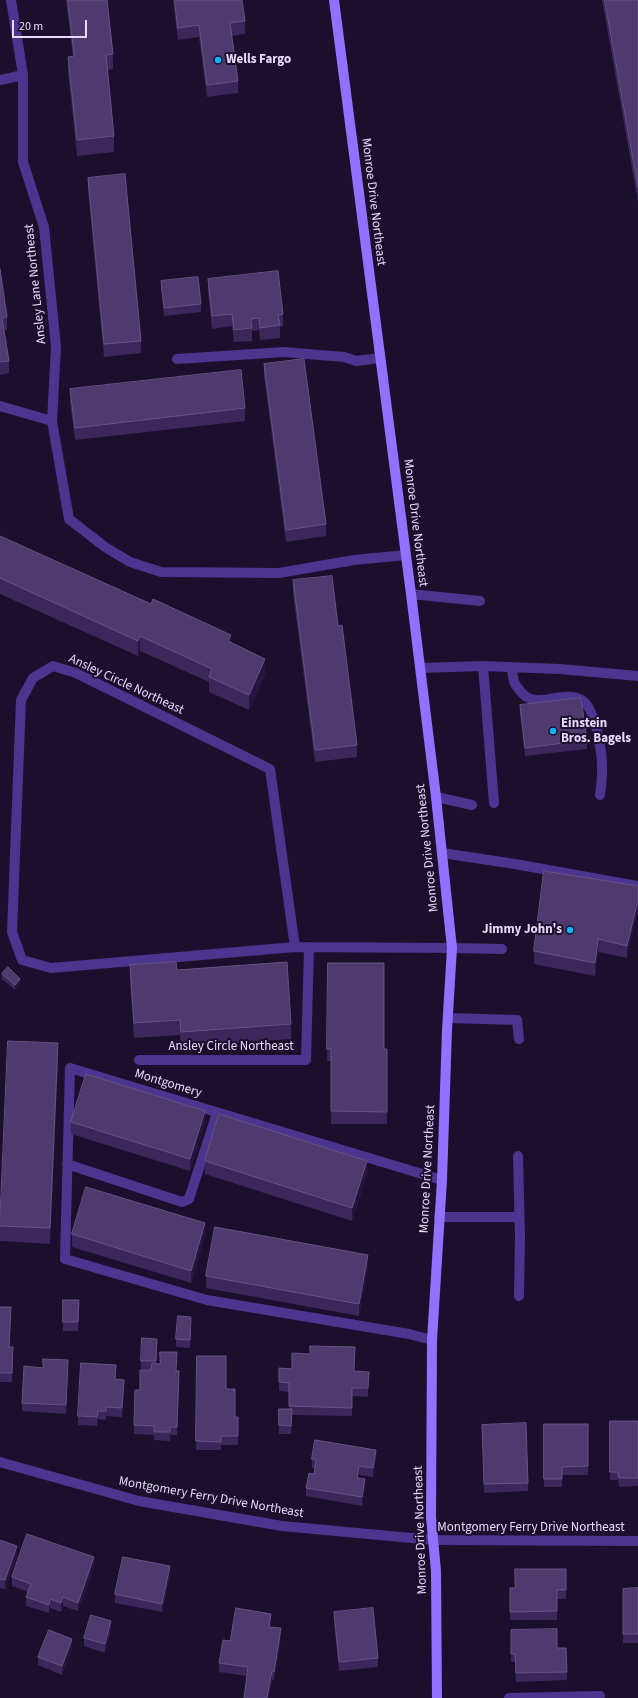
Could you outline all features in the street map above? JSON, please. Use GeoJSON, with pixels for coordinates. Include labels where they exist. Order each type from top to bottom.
{"type":"FeatureCollection","features":[{"type":"Feature","properties":{"kind":"main road","name":"Monroe Drive Northeast"},"geometry":{"type":"LineString","coordinates":[[334,0],[411,594],[436,797],[452,948],[442,1180],[432,1340],[431,1517],[436,1571],[437,1698]]}},
{"type":"Feature","properties":{"kind":"street","name":"Ansley Lane Northeast"},"geometry":{"type":"LineString","coordinates":[[11,0],[23,75],[23,162],[44,227],[56,347],[52,421],[70,519],[105,547],[130,562],[162,572],[279,573],[354,560],[406,555]]}},
{"type":"Feature","properties":{"kind":"street"},"geometry":{"type":"LineString","coordinates":[[0,80],[23,75]]}},
{"type":"Feature","properties":{"kind":"street"},"geometry":{"type":"LineString","coordinates":[[177,359],[284,352],[344,357],[356,361],[380,358]]}},
{"type":"Feature","properties":{"kind":"street"},"geometry":{"type":"LineString","coordinates":[[0,406],[52,421]]}},
{"type":"Feature","properties":{"kind":"street"},"geometry":{"type":"LineString","coordinates":[[411,594],[480,602]]}},
{"type":"Feature","properties":{"kind":"street","name":"Ansley Circle Northeast"},"geometry":{"type":"LineString","coordinates":[[294,947],[270,769],[76,673],[53,666],[33,678],[20,700],[12,932],[22,960],[51,968],[294,947],[502,949]]}},
{"type":"Feature","properties":{"kind":"street"},"geometry":{"type":"LineString","coordinates":[[420,668],[483,666],[560,669],[638,676]]}},
{"type":"Feature","properties":{"kind":"street"},"geometry":{"type":"LineString","coordinates":[[483,666],[494,803]]}},
{"type":"Feature","properties":{"kind":"street"},"geometry":{"type":"LineString","coordinates":[[512,668],[513,682],[526,698],[537,701],[571,697],[582,700],[591,709],[598,734],[602,772],[600,795]]}},
{"type":"Feature","properties":{"kind":"street"},"geometry":{"type":"LineString","coordinates":[[436,797],[472,805]]}},
{"type":"Feature","properties":{"kind":"street"},"geometry":{"type":"LineString","coordinates":[[442,854],[515,864],[638,886]]}},
{"type":"Feature","properties":{"kind":"street","name":"Ansley Circle Northeast"},"geometry":{"type":"LineString","coordinates":[[139,1060],[306,1060],[309,947]]}},
{"type":"Feature","properties":{"kind":"street"},"geometry":{"type":"LineString","coordinates":[[448,1018],[517,1020],[519,1039]]}},
{"type":"Feature","properties":{"kind":"street","name":"Montgomery"},"geometry":{"type":"LineString","coordinates":[[432,1340],[409,1334],[207,1300],[65,1259],[70,1068],[442,1180]]}},
{"type":"Feature","properties":{"kind":"street"},"geometry":{"type":"LineString","coordinates":[[68,1164],[182,1202],[189,1198],[217,1112]]}},
{"type":"Feature","properties":{"kind":"street"},"geometry":{"type":"LineString","coordinates":[[518,1156],[520,1236],[519,1296]]}},
{"type":"Feature","properties":{"kind":"street"},"geometry":{"type":"LineString","coordinates":[[439,1216],[519,1217]]}},
{"type":"Feature","properties":{"kind":"street","name":"Montgomery Ferry Drive Northeast"},"geometry":{"type":"LineString","coordinates":[[0,1462],[139,1501],[274,1525],[433,1540],[638,1541]]}},
{"type":"Feature","properties":{"kind":"street"},"geometry":{"type":"LineString","coordinates":[[509,1698],[600,1696]]}},
{"type":"Feature","properties":{"kind":"building"},"geometry":{"type":"Polygon","coordinates":[[[68,0],[107,0],[113,54],[106,55],[114,136],[77,140],[68,57],[74,56],[68,0]]]}},
{"type":"Feature","properties":{"kind":"building","name":"Wells Fargo"},"geometry":{"type":"Polygon","coordinates":[[[175,0],[242,0],[245,21],[230,23],[238,81],[207,85],[199,25],[178,28],[175,0]]]}},
{"type":"Feature","properties":{"kind":"building"},"geometry":{"type":"Polygon","coordinates":[[[605,0],[638,0],[638,187],[605,0]]]}},
{"type":"Feature","properties":{"kind":"building"},"geometry":{"type":"Polygon","coordinates":[[[125,174],[141,341],[104,344],[88,178],[125,174]]]}},
{"type":"Feature","properties":{"kind":"building"},"geometry":{"type":"Polygon","coordinates":[[[0,269],[7,317],[2,318],[9,361],[0,362],[0,269]]]}},
{"type":"Feature","properties":{"kind":"building"},"geometry":{"type":"Polygon","coordinates":[[[278,271],[283,314],[278,315],[280,325],[260,328],[259,318],[251,319],[252,328],[234,330],[232,314],[212,316],[208,279],[278,271]]]}},
{"type":"Feature","properties":{"kind":"building"},"geometry":{"type":"Polygon","coordinates":[[[198,277],[201,304],[164,308],[161,281],[198,277]]]}},
{"type":"Feature","properties":{"kind":"building"},"geometry":{"type":"Polygon","coordinates":[[[304,359],[326,524],[286,530],[264,364],[304,359]]]}},
{"type":"Feature","properties":{"kind":"building"},"geometry":{"type":"Polygon","coordinates":[[[241,370],[245,408],[75,428],[70,389],[241,370]]]}},
{"type":"Feature","properties":{"kind":"building"},"geometry":{"type":"Polygon","coordinates":[[[0,536],[151,604],[153,599],[231,635],[228,641],[265,659],[249,695],[209,677],[212,669],[140,636],[138,641],[0,578],[0,536]]]}},
{"type":"Feature","properties":{"kind":"building"},"geometry":{"type":"Polygon","coordinates":[[[332,576],[338,626],[342,625],[357,745],[315,750],[293,580],[332,576]]]}},
{"type":"Feature","properties":{"kind":"building","name":"Einstein Bros. Bagels"},"geometry":{"type":"Polygon","coordinates":[[[581,698],[587,740],[525,748],[520,705],[581,698]]]}},
{"type":"Feature","properties":{"kind":"building"},"geometry":{"type":"Polygon","coordinates":[[[544,871],[638,886],[638,900],[627,946],[598,939],[595,963],[534,951],[544,871]]]}},
{"type":"Feature","properties":{"kind":"building"},"geometry":{"type":"Polygon","coordinates":[[[176,962],[177,970],[287,962],[291,1024],[181,1032],[180,1020],[134,1023],[130,965],[176,962]]]}},
{"type":"Feature","properties":{"kind":"building"},"geometry":{"type":"Polygon","coordinates":[[[328,963],[384,963],[384,1049],[387,1049],[387,1112],[331,1111],[331,1049],[327,1049],[328,963]]]}},
{"type":"Feature","properties":{"kind":"building"},"geometry":{"type":"Polygon","coordinates":[[[8,967],[20,979],[15,985],[2,974],[8,967]]]}},
{"type":"Feature","properties":{"kind":"building"},"geometry":{"type":"Polygon","coordinates":[[[8,1041],[58,1043],[50,1228],[0,1226],[8,1041]]]}},
{"type":"Feature","properties":{"kind":"building"},"geometry":{"type":"Polygon","coordinates":[[[86,1074],[205,1111],[190,1159],[71,1122],[86,1074]]]}},
{"type":"Feature","properties":{"kind":"building"},"geometry":{"type":"Polygon","coordinates":[[[219,1114],[367,1161],[352,1208],[205,1161],[219,1114]]]}},
{"type":"Feature","properties":{"kind":"building"},"geometry":{"type":"Polygon","coordinates":[[[86,1187],[205,1223],[191,1271],[72,1234],[86,1187]]]}},
{"type":"Feature","properties":{"kind":"building"},"geometry":{"type":"Polygon","coordinates":[[[215,1227],[368,1255],[359,1304],[206,1276],[215,1227]]]}},
{"type":"Feature","properties":{"kind":"building"},"geometry":{"type":"Polygon","coordinates":[[[63,1300],[79,1300],[78,1322],[63,1322],[63,1300]]]}},
{"type":"Feature","properties":{"kind":"building"},"geometry":{"type":"Polygon","coordinates":[[[0,1307],[11,1307],[9,1347],[13,1347],[12,1373],[0,1373],[0,1307]]]}},
{"type":"Feature","properties":{"kind":"building"},"geometry":{"type":"Polygon","coordinates":[[[178,1316],[191,1317],[190,1340],[176,1339],[178,1316]]]}},
{"type":"Feature","properties":{"kind":"building"},"geometry":{"type":"Polygon","coordinates":[[[142,1338],[157,1339],[156,1361],[141,1361],[142,1338]]]}},
{"type":"Feature","properties":{"kind":"building"},"geometry":{"type":"Polygon","coordinates":[[[310,1346],[355,1347],[354,1371],[369,1372],[368,1388],[352,1388],[352,1408],[289,1406],[289,1383],[279,1382],[279,1368],[292,1369],[292,1353],[310,1354],[310,1346]]]}},
{"type":"Feature","properties":{"kind":"building"},"geometry":{"type":"Polygon","coordinates":[[[160,1352],[177,1352],[176,1371],[179,1371],[177,1427],[170,1427],[170,1432],[154,1432],[154,1426],[134,1425],[135,1390],[140,1390],[140,1370],[151,1370],[152,1363],[160,1364],[160,1352]]]}},
{"type":"Feature","properties":{"kind":"building"},"geometry":{"type":"Polygon","coordinates":[[[197,1356],[226,1356],[226,1389],[235,1389],[235,1417],[238,1417],[238,1436],[221,1436],[221,1442],[196,1441],[197,1356]]]}},
{"type":"Feature","properties":{"kind":"building"},"geometry":{"type":"Polygon","coordinates":[[[43,1359],[68,1360],[66,1405],[22,1403],[24,1366],[43,1368],[43,1359]]]}},
{"type":"Feature","properties":{"kind":"building"},"geometry":{"type":"Polygon","coordinates":[[[81,1363],[116,1365],[115,1379],[124,1380],[122,1408],[106,1407],[106,1411],[98,1411],[97,1417],[78,1416],[81,1363]]]}},
{"type":"Feature","properties":{"kind":"building"},"geometry":{"type":"Polygon","coordinates":[[[279,1409],[292,1409],[291,1426],[279,1425],[279,1409]]]}},
{"type":"Feature","properties":{"kind":"building"},"geometry":{"type":"Polygon","coordinates":[[[610,1421],[638,1421],[638,1478],[619,1478],[618,1472],[610,1472],[610,1421]]]}},
{"type":"Feature","properties":{"kind":"building"},"geometry":{"type":"Polygon","coordinates":[[[526,1423],[528,1483],[484,1484],[482,1425],[526,1423]]]}},
{"type":"Feature","properties":{"kind":"building"},"geometry":{"type":"Polygon","coordinates":[[[544,1424],[588,1424],[588,1466],[562,1467],[562,1479],[544,1479],[544,1424]]]}},
{"type":"Feature","properties":{"kind":"building"},"geometry":{"type":"Polygon","coordinates":[[[315,1440],[376,1450],[373,1468],[359,1466],[357,1478],[365,1479],[362,1497],[306,1488],[309,1473],[314,1474],[316,1459],[312,1459],[315,1440]]]}},
{"type":"Feature","properties":{"kind":"building"},"geometry":{"type":"Polygon","coordinates":[[[27,1534],[94,1557],[78,1603],[63,1597],[61,1603],[50,1599],[49,1605],[26,1597],[31,1584],[12,1577],[27,1534]]]}},
{"type":"Feature","properties":{"kind":"building"},"geometry":{"type":"Polygon","coordinates":[[[0,1540],[17,1546],[5,1580],[0,1579],[0,1540]]]}},
{"type":"Feature","properties":{"kind":"building"},"geometry":{"type":"Polygon","coordinates":[[[123,1557],[170,1566],[162,1604],[115,1594],[123,1557]]]}},
{"type":"Feature","properties":{"kind":"building"},"geometry":{"type":"Polygon","coordinates":[[[515,1569],[566,1569],[566,1590],[557,1590],[557,1611],[510,1612],[510,1588],[515,1588],[515,1569]]]}},
{"type":"Feature","properties":{"kind":"building"},"geometry":{"type":"Polygon","coordinates":[[[638,1588],[638,1634],[623,1634],[623,1589],[638,1588]]]}},
{"type":"Feature","properties":{"kind":"building"},"geometry":{"type":"Polygon","coordinates":[[[236,1608],[271,1614],[269,1627],[281,1628],[274,1672],[272,1671],[267,1698],[244,1698],[248,1667],[219,1663],[223,1640],[230,1641],[236,1608]]]}},
{"type":"Feature","properties":{"kind":"building"},"geometry":{"type":"Polygon","coordinates":[[[373,1608],[378,1658],[339,1662],[334,1612],[373,1608]]]}},
{"type":"Feature","properties":{"kind":"building"},"geometry":{"type":"Polygon","coordinates":[[[91,1615],[111,1621],[105,1644],[84,1638],[91,1615]]]}},
{"type":"Feature","properties":{"kind":"building"},"geometry":{"type":"Polygon","coordinates":[[[557,1629],[557,1648],[566,1648],[567,1672],[516,1673],[515,1654],[511,1654],[511,1630],[557,1629]]]}},
{"type":"Feature","properties":{"kind":"building"},"geometry":{"type":"Polygon","coordinates":[[[49,1630],[72,1639],[62,1666],[38,1657],[49,1630]]]}},
{"type":"Feature","properties":{"kind":"place","name":"Wells Fargo"},"geometry":{"type":"Point","coordinates":[218,60]}},
{"type":"Feature","properties":{"kind":"place","name":"Einstein Bros. Bagels"},"geometry":{"type":"Point","coordinates":[553,731]}},
{"type":"Feature","properties":{"kind":"place","name":"Jimmy John's"},"geometry":{"type":"Point","coordinates":[570,930]}}]}
